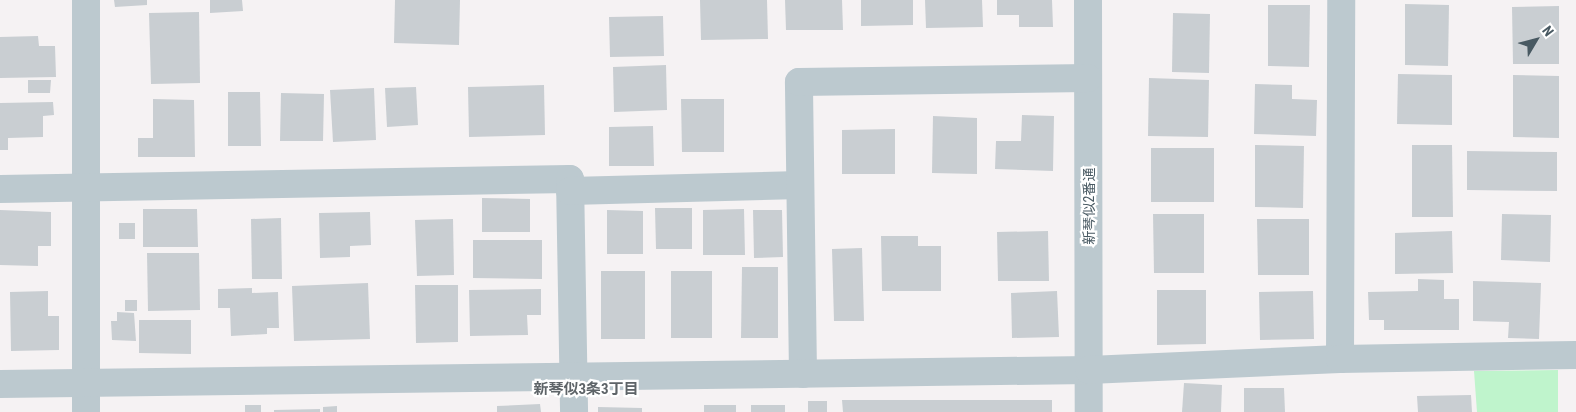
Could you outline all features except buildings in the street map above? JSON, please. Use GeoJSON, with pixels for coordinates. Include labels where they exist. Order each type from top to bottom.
{"type":"FeatureCollection","features":[{"type":"Feature","properties":{"kind":"street"},"geometry":{"type":"LineString","coordinates":[[86,0],[86,412]]}},
{"type":"Feature","properties":{"kind":"street","name":"新琴似2番通"},"geometry":{"type":"LineString","coordinates":[[1088,0],[1089,412]]}},
{"type":"Feature","properties":{"kind":"street"},"geometry":{"type":"LineString","coordinates":[[1340,359],[1341,0]]}},
{"type":"Feature","properties":{"kind":"street"},"geometry":{"type":"LineString","coordinates":[[803,374],[799,82],[1088,78]]}},
{"type":"Feature","properties":{"kind":"street"},"geometry":{"type":"LineString","coordinates":[[0,189],[570,179],[574,412]]}},
{"type":"Feature","properties":{"kind":"street"},"geometry":{"type":"LineString","coordinates":[[570,191],[800,185]]}},
{"type":"Feature","properties":{"kind":"street"},"geometry":{"type":"LineString","coordinates":[[0,384],[1089,370],[1340,359],[1576,355]]}},
{"type":"Feature","properties":{"kind":"green space"},"geometry":{"type":"Polygon","coordinates":[[[1558,370],[1558,412],[1477,412],[1474,371],[1558,370]]]}},
{"type":"Feature","properties":{"kind":"district","name":"新琴似3条3丁目"},"geometry":{"type":"Point","coordinates":[586,390]}}]}
